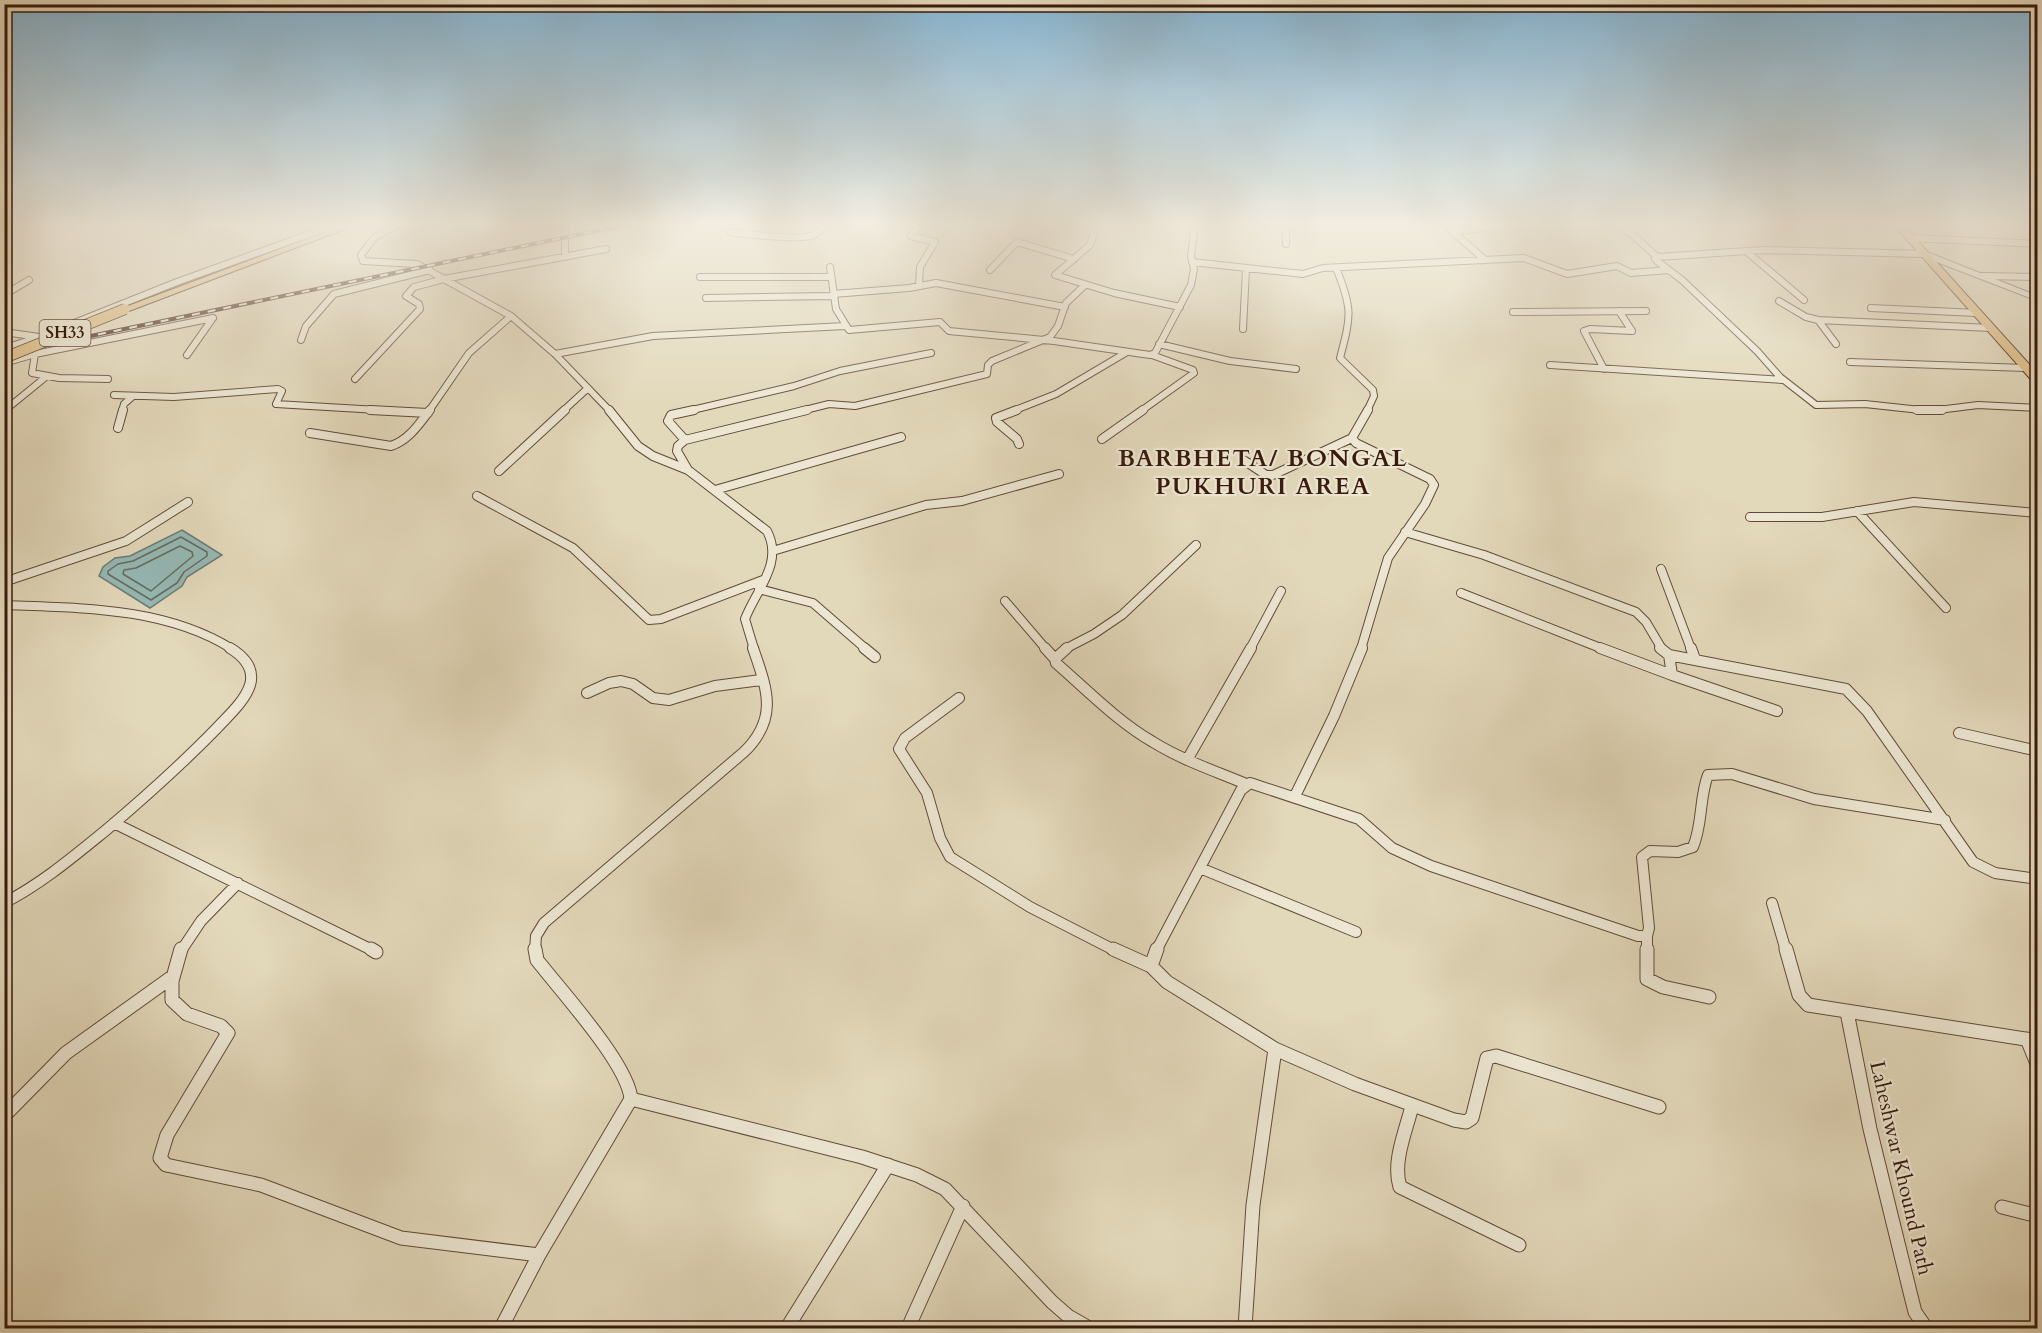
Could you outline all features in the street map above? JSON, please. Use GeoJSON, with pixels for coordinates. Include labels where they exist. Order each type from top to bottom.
{"type":"FeatureCollection","features":[{"type":"Feature","properties":{"kind":"main road","name":"SH33"},"geometry":{"type":"LineString","coordinates":[[4,357],[189,285]]}},
{"type":"Feature","properties":{"kind":"main road"},"geometry":{"type":"LineString","coordinates":[[1952,285],[2037,381]]}},
{"type":"Feature","properties":{"kind":"street"},"geometry":{"type":"LineString","coordinates":[[4,295],[20,285]]}},
{"type":"Feature","properties":{"kind":"street"},"geometry":{"type":"LineString","coordinates":[[4,348],[39,337],[169,285]]}},
{"type":"Feature","properties":{"kind":"street"},"geometry":{"type":"LineString","coordinates":[[301,340],[306,326],[334,294],[369,285]]}},
{"type":"Feature","properties":{"kind":"street"},"geometry":{"type":"LineString","coordinates":[[355,378],[420,309],[419,304],[406,296],[406,293],[421,285]]}},
{"type":"Feature","properties":{"kind":"street"},"geometry":{"type":"LineString","coordinates":[[455,285],[511,316],[555,354],[638,446],[653,456],[688,470],[715,490],[767,531],[775,543],[776,550],[745,619],[760,674],[766,717],[764,726],[754,742],[544,923],[535,935],[532,945],[537,960],[616,1061],[625,1075],[631,1099],[619,1123],[539,1255],[501,1329]]}},
{"type":"Feature","properties":{"kind":"street"},"geometry":{"type":"LineString","coordinates":[[832,285],[833,295],[845,326]]}},
{"type":"Feature","properties":{"kind":"street"},"geometry":{"type":"LineString","coordinates":[[706,298],[833,295],[929,285]]}},
{"type":"Feature","properties":{"kind":"street"},"geometry":{"type":"LineString","coordinates":[[949,285],[1065,307]]}},
{"type":"Feature","properties":{"kind":"street"},"geometry":{"type":"LineString","coordinates":[[688,470],[677,451],[678,446],[685,440],[829,404],[855,406],[987,375],[988,365],[992,361],[1046,340],[1058,326],[1065,307],[1085,285]]}},
{"type":"Feature","properties":{"kind":"street"},"geometry":{"type":"LineString","coordinates":[[1086,285],[1180,307]]}},
{"type":"Feature","properties":{"kind":"street"},"geometry":{"type":"LineString","coordinates":[[1152,354],[1191,285]]}},
{"type":"Feature","properties":{"kind":"street"},"geometry":{"type":"LineString","coordinates":[[1243,329],[1245,285]]}},
{"type":"Feature","properties":{"kind":"street"},"geometry":{"type":"LineString","coordinates":[[1245,461],[1268,476],[1272,475],[1352,438],[1372,404],[1375,393],[1371,384],[1340,358],[1350,321],[1347,295],[1343,285]]}},
{"type":"Feature","properties":{"kind":"street"},"geometry":{"type":"LineString","coordinates":[[1686,285],[1753,346],[1783,380],[1810,402],[1820,406],[1864,404],[1930,411],[1978,405],[2037,408]]}},
{"type":"Feature","properties":{"kind":"street"},"geometry":{"type":"LineString","coordinates":[[1786,285],[1804,300]]}},
{"type":"Feature","properties":{"kind":"street"},"geometry":{"type":"LineString","coordinates":[[2005,285],[2037,299]]}},
{"type":"Feature","properties":{"kind":"street"},"geometry":{"type":"LineString","coordinates":[[1779,301],[1806,317],[1818,320],[1991,328]]}},
{"type":"Feature","properties":{"kind":"street"},"geometry":{"type":"LineString","coordinates":[[1871,308],[1977,313]]}},
{"type":"Feature","properties":{"kind":"street"},"geometry":{"type":"LineString","coordinates":[[1604,369],[1584,331],[1590,329],[1632,331],[1619,311]]}},
{"type":"Feature","properties":{"kind":"street"},"geometry":{"type":"LineString","coordinates":[[1513,312],[1646,311]]}},
{"type":"Feature","properties":{"kind":"street"},"geometry":{"type":"LineString","coordinates":[[310,433],[395,446],[402,442],[428,413],[468,354],[511,316]]}},
{"type":"Feature","properties":{"kind":"street"},"geometry":{"type":"LineString","coordinates":[[4,363],[35,354],[213,318],[187,355]]}},
{"type":"Feature","properties":{"kind":"street"},"geometry":{"type":"LineString","coordinates":[[1818,320],[1836,344]]}},
{"type":"Feature","properties":{"kind":"street"},"geometry":{"type":"LineString","coordinates":[[555,354],[654,336],[845,326],[853,330],[940,322],[949,331],[1046,340],[1152,354],[1193,370],[1194,373],[1102,439]]}},
{"type":"Feature","properties":{"kind":"street"},"geometry":{"type":"LineString","coordinates":[[4,332],[39,337]]}},
{"type":"Feature","properties":{"kind":"street"},"geometry":{"type":"LineString","coordinates":[[1159,345],[1230,361],[1296,369]]}},
{"type":"Feature","properties":{"kind":"street"},"geometry":{"type":"LineString","coordinates":[[1019,444],[1017,439],[997,422],[996,418],[1056,394],[1127,352]]}},
{"type":"Feature","properties":{"kind":"street"},"geometry":{"type":"LineString","coordinates":[[685,440],[668,419],[671,415],[794,386],[848,369],[931,353]]}},
{"type":"Feature","properties":{"kind":"street"},"geometry":{"type":"LineString","coordinates":[[35,354],[30,372],[47,376],[108,379]]}},
{"type":"Feature","properties":{"kind":"street"},"geometry":{"type":"LineString","coordinates":[[1850,362],[2026,368]]}},
{"type":"Feature","properties":{"kind":"street"},"geometry":{"type":"LineString","coordinates":[[1550,365],[1783,380]]}},
{"type":"Feature","properties":{"kind":"street"},"geometry":{"type":"LineString","coordinates":[[4,411],[47,376]]}},
{"type":"Feature","properties":{"kind":"street"},"geometry":{"type":"LineString","coordinates":[[499,471],[588,388]]}},
{"type":"Feature","properties":{"kind":"street"},"geometry":{"type":"LineString","coordinates":[[114,395],[174,397],[273,389],[282,391],[276,404],[428,413]]}},
{"type":"Feature","properties":{"kind":"street"},"geometry":{"type":"LineString","coordinates":[[118,428],[124,404],[133,396]]}},
{"type":"Feature","properties":{"kind":"street"},"geometry":{"type":"LineString","coordinates":[[715,490],[901,437]]}},
{"type":"Feature","properties":{"kind":"street"},"geometry":{"type":"LineString","coordinates":[[1296,796],[1316,756],[1364,642],[1375,609],[1381,576],[1389,556],[1434,488],[1433,482],[1352,438]]}},
{"type":"Feature","properties":{"kind":"street"},"geometry":{"type":"LineString","coordinates":[[776,550],[926,505],[962,501],[1059,474]]}},
{"type":"Feature","properties":{"kind":"street"},"geometry":{"type":"LineString","coordinates":[[477,496],[573,548],[650,620],[661,619],[761,584],[813,603],[875,657]]}},
{"type":"Feature","properties":{"kind":"street"},"geometry":{"type":"LineString","coordinates":[[4,582],[126,541],[188,502]]}},
{"type":"Feature","properties":{"kind":"street"},"geometry":{"type":"LineString","coordinates":[[1750,518],[1814,518],[1902,503],[1926,502],[2037,513]]}},
{"type":"Feature","properties":{"kind":"street"},"geometry":{"type":"LineString","coordinates":[[1857,511],[1946,608]]}},
{"type":"Feature","properties":{"kind":"street"},"geometry":{"type":"LineString","coordinates":[[1405,532],[1484,555],[1636,612],[1648,622],[1658,646],[1669,655],[1833,686],[1853,694],[1979,867],[2037,879]]}},
{"type":"Feature","properties":{"kind":"street"},"geometry":{"type":"LineString","coordinates":[[1055,659],[1061,651],[1108,626],[1135,605],[1196,544]]}},
{"type":"Feature","properties":{"kind":"street"},"geometry":{"type":"LineString","coordinates":[[1661,569],[1695,659]]}},
{"type":"Feature","properties":{"kind":"street"},"geometry":{"type":"LineString","coordinates":[[1187,760],[1217,710],[1281,591]]}},
{"type":"Feature","properties":{"kind":"street"},"geometry":{"type":"LineString","coordinates":[[1461,593],[1524,620],[1777,711]]}},
{"type":"Feature","properties":{"kind":"street"},"geometry":{"type":"LineString","coordinates":[[1005,601],[1055,659],[1058,667],[1125,723],[1167,751],[1246,784],[1260,785],[1296,796],[1359,819],[1370,826],[1392,848],[1431,866],[1613,928],[1647,936]]}},
{"type":"Feature","properties":{"kind":"street"},"geometry":{"type":"LineString","coordinates":[[4,605],[91,609],[144,616],[179,624],[223,643],[241,655],[249,665],[252,674],[249,687],[231,713],[175,771],[49,876],[4,903]]}},
{"type":"Feature","properties":{"kind":"street"},"geometry":{"type":"LineString","coordinates":[[1669,655],[1672,675]]}},
{"type":"Feature","properties":{"kind":"street"},"geometry":{"type":"LineString","coordinates":[[587,693],[609,683],[621,681],[633,684],[653,698],[669,700],[760,674]]}},
{"type":"Feature","properties":{"kind":"street"},"geometry":{"type":"LineString","coordinates":[[959,698],[905,738],[899,749],[927,793],[940,838],[950,857],[1030,907],[1093,940],[1151,966],[1167,982],[1275,1049],[1355,1084],[1454,1120],[1466,1122],[1473,1118],[1487,1058],[1496,1056],[1659,1107]]}},
{"type":"Feature","properties":{"kind":"street"},"geometry":{"type":"LineString","coordinates":[[1959,733],[2037,751]]}},
{"type":"Feature","properties":{"kind":"street"},"geometry":{"type":"LineString","coordinates":[[1709,997],[1663,987],[1647,979],[1649,928],[1642,857],[1650,851],[1678,852],[1693,847],[1708,775],[1732,774],[1837,805],[1945,820]]}},
{"type":"Feature","properties":{"kind":"street"},"geometry":{"type":"LineString","coordinates":[[1151,966],[1156,948],[1246,784]]}},
{"type":"Feature","properties":{"kind":"street"},"geometry":{"type":"LineString","coordinates":[[114,823],[376,952]]}},
{"type":"Feature","properties":{"kind":"street"},"geometry":{"type":"LineString","coordinates":[[1200,868],[1356,932]]}},
{"type":"Feature","properties":{"kind":"street"},"geometry":{"type":"LineString","coordinates":[[238,883],[190,932],[182,944],[172,977],[172,1000],[178,1008],[197,1020],[223,1026],[228,1033],[166,1135],[160,1158],[166,1165],[178,1169],[261,1185],[401,1239],[539,1255]]}},
{"type":"Feature","properties":{"kind":"street"},"geometry":{"type":"LineString","coordinates":[[1772,903],[1802,1001],[1817,1008],[1928,1022],[2032,1040],[2037,1066]]}},
{"type":"Feature","properties":{"kind":"street"},"geometry":{"type":"LineString","coordinates":[[4,1116],[66,1053],[172,977]]}},
{"type":"Feature","properties":{"kind":"street","name":"Laheshwar Khound Path"},"geometry":{"type":"LineString","coordinates":[[1847,1012],[1870,1129],[1911,1296],[1915,1312],[1926,1329]]}},
{"type":"Feature","properties":{"kind":"street"},"geometry":{"type":"LineString","coordinates":[[1245,1329],[1253,1205],[1275,1049]]}},
{"type":"Feature","properties":{"kind":"street"},"geometry":{"type":"LineString","coordinates":[[631,1099],[888,1165],[945,1189],[1052,1302],[1068,1316],[1089,1329]]}},
{"type":"Feature","properties":{"kind":"street"},"geometry":{"type":"LineString","coordinates":[[1412,1106],[1398,1169],[1397,1182],[1400,1187],[1519,1245]]}},
{"type":"Feature","properties":{"kind":"street"},"geometry":{"type":"LineString","coordinates":[[787,1329],[888,1165]]}},
{"type":"Feature","properties":{"kind":"street"},"geometry":{"type":"LineString","coordinates":[[908,1329],[963,1206]]}},
{"type":"Feature","properties":{"kind":"street"},"geometry":{"type":"LineString","coordinates":[[2002,1206],[2037,1216]]}},
{"type":"Feature","properties":{"kind":"water"},"geometry":{"type":"Polygon","coordinates":[[[182,530],[222,555],[187,577],[182,586],[150,608],[99,576],[103,567],[115,558],[130,556],[182,530]]]}},
{"type":"Feature","properties":{"kind":"railway"},"geometry":{"type":"LineString","coordinates":[[4,354],[335,285]]}},
{"type":"Feature","properties":{"kind":"district","name":"BARBHETA/ BONGAL PUKHURI AREA"},"geometry":{"type":"Point","coordinates":[1263,472]}}]}
